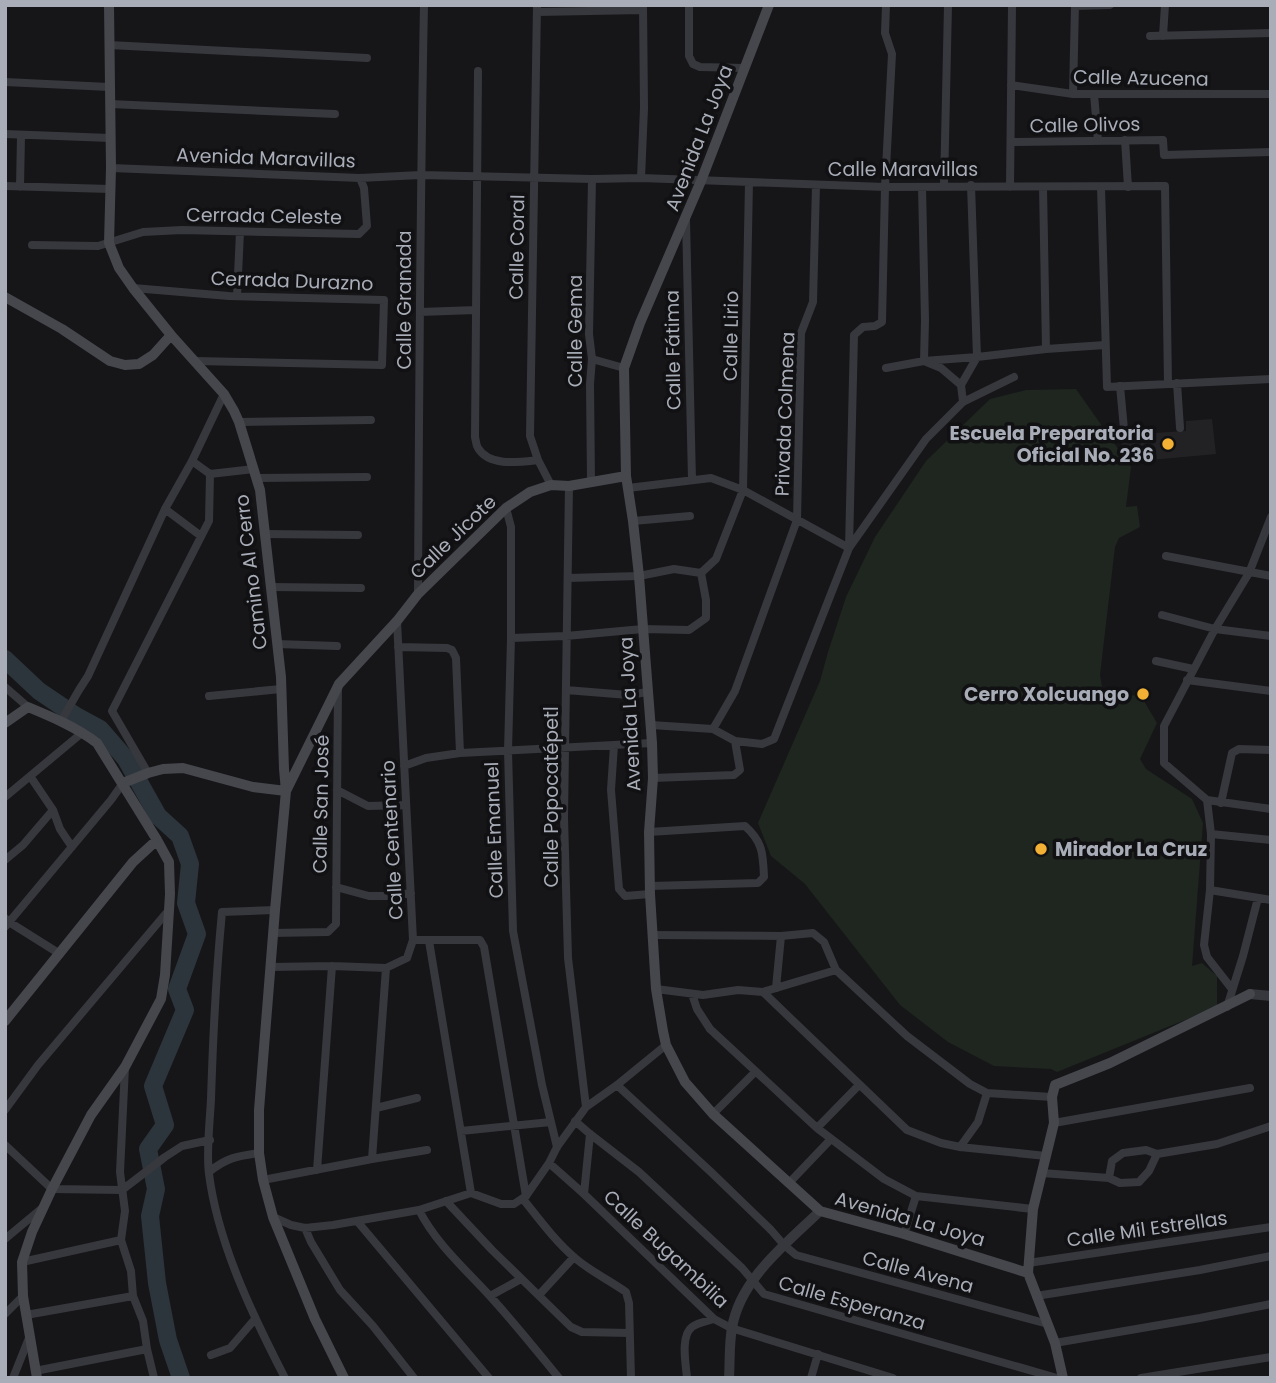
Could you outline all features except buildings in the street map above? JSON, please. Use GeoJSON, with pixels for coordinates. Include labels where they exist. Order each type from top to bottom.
{"type":"FeatureCollection","features":[{"type":"Feature","properties":{"kind":"main road"},"geometry":{"type":"LineString","coordinates":[[109,5],[109,243]]}},
{"type":"Feature","properties":{"kind":"main road","name":"Avenida La Joya"},"geometry":{"type":"LineString","coordinates":[[769,5],[686,219],[640,323],[624,368],[627,482],[639,576],[652,743],[653,778],[649,832],[656,989],[666,1045],[685,1082],[713,1114],[820,1211],[1028,1268]]}},
{"type":"Feature","properties":{"kind":"main road","name":"Camino Al Cerro"},"geometry":{"type":"LineString","coordinates":[[109,243],[119,268],[171,335],[224,394],[239,422],[260,490],[281,689],[286,791]]}},
{"type":"Feature","properties":{"kind":"main road"},"geometry":{"type":"LineString","coordinates":[[5,297],[62,329],[110,361],[125,365],[138,364],[153,355],[171,335]]}},
{"type":"Feature","properties":{"kind":"main road","name":"Calle Jicote"},"geometry":{"type":"LineString","coordinates":[[286,791],[338,684],[397,621],[418,594],[506,508],[530,492],[551,485],[627,482]]}},
{"type":"Feature","properties":{"kind":"main road"},"geometry":{"type":"LineString","coordinates":[[5,723],[28,707],[83,732],[97,743],[169,862],[170,894],[161,999],[125,1067],[92,1115],[52,1189],[22,1262],[23,1296],[36,1374]]}},
{"type":"Feature","properties":{"kind":"main road"},"geometry":{"type":"LineString","coordinates":[[123,783],[163,769],[183,768],[253,787],[286,791],[259,1110],[258,1153],[273,1217],[315,1319],[343,1378]]}},
{"type":"Feature","properties":{"kind":"main road"},"geometry":{"type":"LineString","coordinates":[[5,1021],[133,862],[157,839]]}},
{"type":"Feature","properties":{"kind":"main road"},"geometry":{"type":"LineString","coordinates":[[1063,1378],[1055,1343],[1028,1268],[1033,1209],[1054,1123],[1052,1097],[1055,1085],[1110,1063],[1250,994]]}},
{"type":"Feature","properties":{"kind":"street","name":"Calle Granada"},"geometry":{"type":"LineString","coordinates":[[418,594],[420,175],[424,5]]}},
{"type":"Feature","properties":{"kind":"street"},"geometry":{"type":"LineString","coordinates":[[688,5],[689,57],[693,64],[700,67],[745,68]]}},
{"type":"Feature","properties":{"kind":"street"},"geometry":{"type":"LineString","coordinates":[[849,548],[854,335],[863,327],[875,327],[882,322],[892,54],[884,33],[886,5]]}},
{"type":"Feature","properties":{"kind":"street"},"geometry":{"type":"LineString","coordinates":[[944,187],[948,5]]}},
{"type":"Feature","properties":{"kind":"street"},"geometry":{"type":"LineString","coordinates":[[1010,187],[1012,5]]}},
{"type":"Feature","properties":{"kind":"street"},"geometry":{"type":"LineString","coordinates":[[1073,94],[1075,5],[1110,5]]}},
{"type":"Feature","properties":{"kind":"street"},"geometry":{"type":"LineString","coordinates":[[1163,36],[1165,5]]}},
{"type":"Feature","properties":{"kind":"street"},"geometry":{"type":"LineString","coordinates":[[537,9],[643,8],[644,108],[640,178]]}},
{"type":"Feature","properties":{"kind":"street","name":"Calle Coral"},"geometry":{"type":"LineString","coordinates":[[537,9],[530,436],[538,460],[551,485]]}},
{"type":"Feature","properties":{"kind":"street"},"geometry":{"type":"LineString","coordinates":[[1150,36],[1271,33]]}},
{"type":"Feature","properties":{"kind":"street"},"geometry":{"type":"LineString","coordinates":[[109,45],[367,58]]}},
{"type":"Feature","properties":{"kind":"street"},"geometry":{"type":"LineString","coordinates":[[478,71],[475,437],[479,449],[487,457],[511,463],[538,460]]}},
{"type":"Feature","properties":{"kind":"street"},"geometry":{"type":"LineString","coordinates":[[5,82],[109,87]]}},
{"type":"Feature","properties":{"kind":"street","name":"Calle Azucena"},"geometry":{"type":"LineString","coordinates":[[1011,85],[1073,94],[1271,94]]}},
{"type":"Feature","properties":{"kind":"street"},"geometry":{"type":"LineString","coordinates":[[1094,94],[1098,141]]}},
{"type":"Feature","properties":{"kind":"street"},"geometry":{"type":"LineString","coordinates":[[110,104],[335,114]]}},
{"type":"Feature","properties":{"kind":"street"},"geometry":{"type":"LineString","coordinates":[[5,134],[110,138]]}},
{"type":"Feature","properties":{"kind":"street"},"geometry":{"type":"LineString","coordinates":[[20,187],[21,136]]}},
{"type":"Feature","properties":{"kind":"street"},"geometry":{"type":"LineString","coordinates":[[1125,140],[1128,187]]}},
{"type":"Feature","properties":{"kind":"street","name":"Calle Olivos"},"geometry":{"type":"LineString","coordinates":[[1011,142],[1163,140],[1164,155],[1271,152]]}},
{"type":"Feature","properties":{"kind":"street","name":"Avenida Maravillas"},"geometry":{"type":"LineString","coordinates":[[111,168],[360,178],[420,175],[534,177]]}},
{"type":"Feature","properties":{"kind":"street","name":"Calle Maravillas"},"geometry":{"type":"LineString","coordinates":[[534,177],[885,187],[1166,186],[1173,384]]}},
{"type":"Feature","properties":{"kind":"street","name":"Cerrada Celeste"},"geometry":{"type":"LineString","coordinates":[[32,245],[98,247],[143,232],[182,230],[359,234],[367,226],[364,188],[360,178]]}},
{"type":"Feature","properties":{"kind":"street","name":"Calle Gema"},"geometry":{"type":"LineString","coordinates":[[591,482],[592,359],[589,334],[592,179]]}},
{"type":"Feature","properties":{"kind":"street","name":"Calle Lirio"},"geometry":{"type":"LineString","coordinates":[[743,491],[749,183]]}},
{"type":"Feature","properties":{"kind":"street","name":"Privada Colmena"},"geometry":{"type":"LineString","coordinates":[[713,729],[735,691],[797,520],[801,333],[813,302],[816,184]]}},
{"type":"Feature","properties":{"kind":"street"},"geometry":{"type":"LineString","coordinates":[[963,402],[961,385],[977,357],[971,185]]}},
{"type":"Feature","properties":{"kind":"street"},"geometry":{"type":"LineString","coordinates":[[5,186],[110,189]]}},
{"type":"Feature","properties":{"kind":"street"},"geometry":{"type":"LineString","coordinates":[[922,187],[924,360]]}},
{"type":"Feature","properties":{"kind":"street"},"geometry":{"type":"LineString","coordinates":[[1043,187],[1046,349]]}},
{"type":"Feature","properties":{"kind":"street"},"geometry":{"type":"LineString","coordinates":[[1101,187],[1107,387],[1271,379]]}},
{"type":"Feature","properties":{"kind":"street","name":"Calle Fátima"},"geometry":{"type":"LineString","coordinates":[[686,219],[692,480]]}},
{"type":"Feature","properties":{"kind":"street"},"geometry":{"type":"LineString","coordinates":[[237,296],[240,232]]}},
{"type":"Feature","properties":{"kind":"street","name":"Cerrada Durazno"},"geometry":{"type":"LineString","coordinates":[[134,288],[237,296],[384,300],[383,365],[195,361]]}},
{"type":"Feature","properties":{"kind":"street"},"geometry":{"type":"LineString","coordinates":[[420,312],[476,310]]}},
{"type":"Feature","properties":{"kind":"street"},"geometry":{"type":"LineString","coordinates":[[886,368],[924,360],[1105,345]]}},
{"type":"Feature","properties":{"kind":"street"},"geometry":{"type":"LineString","coordinates":[[592,359],[624,368]]}},
{"type":"Feature","properties":{"kind":"street"},"geometry":{"type":"LineString","coordinates":[[924,360],[942,368],[961,385]]}},
{"type":"Feature","properties":{"kind":"street"},"geometry":{"type":"LineString","coordinates":[[651,725],[713,729],[735,741],[762,744],[774,738],[849,548],[926,439],[963,402],[1014,377]]}},
{"type":"Feature","properties":{"kind":"street"},"geometry":{"type":"LineString","coordinates":[[1173,384],[1180,428]]}},
{"type":"Feature","properties":{"kind":"street"},"geometry":{"type":"LineString","coordinates":[[1120,386],[1124,429]]}},
{"type":"Feature","properties":{"kind":"street"},"geometry":{"type":"LineString","coordinates":[[61,721],[88,677],[165,509],[192,461],[224,394]]}},
{"type":"Feature","properties":{"kind":"street"},"geometry":{"type":"LineString","coordinates":[[239,422],[371,420]]}},
{"type":"Feature","properties":{"kind":"street"},"geometry":{"type":"LineString","coordinates":[[192,461],[210,474],[367,477]]}},
{"type":"Feature","properties":{"kind":"street"},"geometry":{"type":"LineString","coordinates":[[148,773],[112,711],[209,520],[210,474]]}},
{"type":"Feature","properties":{"kind":"street"},"geometry":{"type":"LineString","coordinates":[[627,482],[711,478],[743,491],[849,548]]}},
{"type":"Feature","properties":{"kind":"street","name":"Calle Popocatépetl"},"geometry":{"type":"LineString","coordinates":[[569,486],[564,817],[568,958],[586,1107]]}},
{"type":"Feature","properties":{"kind":"street"},"geometry":{"type":"LineString","coordinates":[[701,573],[716,559],[743,491]]}},
{"type":"Feature","properties":{"kind":"street","name":"Calle Emanuel"},"geometry":{"type":"LineString","coordinates":[[506,508],[511,527],[508,751],[513,931],[542,1085],[557,1147]]}},
{"type":"Feature","properties":{"kind":"street"},"geometry":{"type":"LineString","coordinates":[[165,509],[201,536]]}},
{"type":"Feature","properties":{"kind":"street"},"geometry":{"type":"LineString","coordinates":[[633,521],[690,516]]}},
{"type":"Feature","properties":{"kind":"street"},"geometry":{"type":"LineString","coordinates":[[1271,517],[1249,573],[1215,629],[1164,726],[1164,763],[1207,800],[1271,809]]}},
{"type":"Feature","properties":{"kind":"street"},"geometry":{"type":"LineString","coordinates":[[265,534],[358,535]]}},
{"type":"Feature","properties":{"kind":"street"},"geometry":{"type":"LineString","coordinates":[[1166,556],[1271,576]]}},
{"type":"Feature","properties":{"kind":"street"},"geometry":{"type":"LineString","coordinates":[[568,578],[639,576],[674,569],[701,573]]}},
{"type":"Feature","properties":{"kind":"street"},"geometry":{"type":"LineString","coordinates":[[511,638],[643,629],[689,630],[706,618],[701,573]]}},
{"type":"Feature","properties":{"kind":"street"},"geometry":{"type":"LineString","coordinates":[[271,587],[361,587]]}},
{"type":"Feature","properties":{"kind":"street"},"geometry":{"type":"LineString","coordinates":[[1162,615],[1215,629],[1271,636]]}},
{"type":"Feature","properties":{"kind":"street","name":"Calle Centenario"},"geometry":{"type":"LineString","coordinates":[[397,621],[413,940],[480,940],[484,947],[525,1198]]}},
{"type":"Feature","properties":{"kind":"street"},"geometry":{"type":"LineString","coordinates":[[277,644],[337,646]]}},
{"type":"Feature","properties":{"kind":"street"},"geometry":{"type":"LineString","coordinates":[[398,648],[452,650],[456,658],[460,752]]}},
{"type":"Feature","properties":{"kind":"street"},"geometry":{"type":"LineString","coordinates":[[1156,661],[1193,669]]}},
{"type":"Feature","properties":{"kind":"street"},"geometry":{"type":"LineString","coordinates":[[1187,680],[1271,691]]}},
{"type":"Feature","properties":{"kind":"street","name":"Calle San José"},"geometry":{"type":"LineString","coordinates":[[273,933],[328,932],[335,924],[338,684]]}},
{"type":"Feature","properties":{"kind":"street"},"geometry":{"type":"LineString","coordinates":[[5,687],[28,707]]}},
{"type":"Feature","properties":{"kind":"street"},"geometry":{"type":"LineString","coordinates":[[209,696],[281,689]]}},
{"type":"Feature","properties":{"kind":"street"},"geometry":{"type":"LineString","coordinates":[[566,690],[628,695],[648,692]]}},
{"type":"Feature","properties":{"kind":"street"},"geometry":{"type":"LineString","coordinates":[[5,797],[83,732]]}},
{"type":"Feature","properties":{"kind":"street"},"geometry":{"type":"LineString","coordinates":[[653,778],[734,775],[740,770],[735,741]]}},
{"type":"Feature","properties":{"kind":"street"},"geometry":{"type":"LineString","coordinates":[[404,766],[426,758],[460,752],[652,743]]}},
{"type":"Feature","properties":{"kind":"street"},"geometry":{"type":"LineString","coordinates":[[614,746],[611,790],[619,889],[625,896],[650,890],[758,883],[764,877],[762,851],[754,834],[744,826],[649,832]]}},
{"type":"Feature","properties":{"kind":"street"},"geometry":{"type":"LineString","coordinates":[[1221,803],[1232,753],[1239,749],[1271,750]]}},
{"type":"Feature","properties":{"kind":"street"},"geometry":{"type":"LineString","coordinates":[[30,776],[53,810],[60,829],[72,847]]}},
{"type":"Feature","properties":{"kind":"street"},"geometry":{"type":"LineString","coordinates":[[60,954],[7,923],[123,783]]}},
{"type":"Feature","properties":{"kind":"street"},"geometry":{"type":"LineString","coordinates":[[337,790],[368,806],[406,805]]}},
{"type":"Feature","properties":{"kind":"street"},"geometry":{"type":"LineString","coordinates":[[1207,800],[1211,834],[1206,957],[1233,989]]}},
{"type":"Feature","properties":{"kind":"street"},"geometry":{"type":"LineString","coordinates":[[5,860],[23,845],[53,810]]}},
{"type":"Feature","properties":{"kind":"street"},"geometry":{"type":"LineString","coordinates":[[1211,834],[1271,840]]}},
{"type":"Feature","properties":{"kind":"street"},"geometry":{"type":"LineString","coordinates":[[336,887],[369,896],[411,893]]}},
{"type":"Feature","properties":{"kind":"street"},"geometry":{"type":"LineString","coordinates":[[1210,890],[1271,900]]}},
{"type":"Feature","properties":{"kind":"street"},"geometry":{"type":"LineString","coordinates":[[1227,1007],[1258,898]]}},
{"type":"Feature","properties":{"kind":"street"},"geometry":{"type":"LineString","coordinates":[[275,910],[222,912],[213,1011],[209,1172],[228,1250],[255,1319],[285,1378]]}},
{"type":"Feature","properties":{"kind":"street"},"geometry":{"type":"LineString","coordinates":[[6,1109],[38,1065],[169,911]]}},
{"type":"Feature","properties":{"kind":"street"},"geometry":{"type":"LineString","coordinates":[[653,934],[781,936],[813,933],[824,942],[836,970],[906,1036],[970,1083],[987,1093],[1052,1097]]}},
{"type":"Feature","properties":{"kind":"street"},"geometry":{"type":"LineString","coordinates":[[776,988],[781,936]]}},
{"type":"Feature","properties":{"kind":"street"},"geometry":{"type":"LineString","coordinates":[[271,967],[386,968],[407,958],[413,940]]}},
{"type":"Feature","properties":{"kind":"street"},"geometry":{"type":"LineString","coordinates":[[429,941],[471,1194]]}},
{"type":"Feature","properties":{"kind":"street"},"geometry":{"type":"LineString","coordinates":[[317,1170],[332,966]]}},
{"type":"Feature","properties":{"kind":"street"},"geometry":{"type":"LineString","coordinates":[[372,1159],[386,968]]}},
{"type":"Feature","properties":{"kind":"street"},"geometry":{"type":"LineString","coordinates":[[656,989],[703,995],[738,990],[763,992],[836,970]]}},
{"type":"Feature","properties":{"kind":"street"},"geometry":{"type":"LineString","coordinates":[[763,992],[907,1129],[941,1143],[960,1147],[1046,1156]]}},
{"type":"Feature","properties":{"kind":"street"},"geometry":{"type":"LineString","coordinates":[[692,994],[697,1009],[710,1029],[817,1128],[884,1179],[916,1196],[1033,1209]]}},
{"type":"Feature","properties":{"kind":"street"},"geometry":{"type":"LineString","coordinates":[[1250,994],[1271,996]]}},
{"type":"Feature","properties":{"kind":"street"},"geometry":{"type":"LineString","coordinates":[[273,1217],[305,1228],[419,1210],[471,1194],[502,1204],[514,1204],[525,1198],[586,1107],[666,1045]]}},
{"type":"Feature","properties":{"kind":"street"},"geometry":{"type":"LineString","coordinates":[[125,1067],[120,1172],[125,1211],[121,1240],[131,1270],[133,1296],[143,1321],[154,1378]]}},
{"type":"Feature","properties":{"kind":"street"},"geometry":{"type":"LineString","coordinates":[[713,1114],[755,1072]]}},
{"type":"Feature","properties":{"kind":"street"},"geometry":{"type":"LineString","coordinates":[[617,1085],[762,1220],[784,1245]]}},
{"type":"Feature","properties":{"kind":"street"},"geometry":{"type":"LineString","coordinates":[[817,1128],[859,1085]]}},
{"type":"Feature","properties":{"kind":"street"},"geometry":{"type":"LineString","coordinates":[[1054,1123],[1250,1088]]}},
{"type":"Feature","properties":{"kind":"street"},"geometry":{"type":"LineString","coordinates":[[960,1147],[978,1122],[987,1093]]}},
{"type":"Feature","properties":{"kind":"street"},"geometry":{"type":"LineString","coordinates":[[376,1108],[417,1098]]}},
{"type":"Feature","properties":{"kind":"street","name":"Calle Esperanza"},"geometry":{"type":"LineString","coordinates":[[575,1121],[639,1172],[753,1280],[764,1294],[1057,1378]]}},
{"type":"Feature","properties":{"kind":"street"},"geometry":{"type":"LineString","coordinates":[[461,1131],[551,1122]]}},
{"type":"Feature","properties":{"kind":"street"},"geometry":{"type":"LineString","coordinates":[[1109,1178],[1112,1161],[1124,1153],[1146,1150],[1157,1154],[1217,1144],[1271,1126]]}},
{"type":"Feature","properties":{"kind":"street"},"geometry":{"type":"LineString","coordinates":[[584,1194],[590,1134]]}},
{"type":"Feature","properties":{"kind":"street"},"geometry":{"type":"LineString","coordinates":[[789,1183],[831,1139]]}},
{"type":"Feature","properties":{"kind":"street"},"geometry":{"type":"LineString","coordinates":[[5,1145],[52,1189],[122,1190],[182,1146],[209,1140]]}},
{"type":"Feature","properties":{"kind":"street"},"geometry":{"type":"LineString","coordinates":[[263,1180],[427,1150]]}},
{"type":"Feature","properties":{"kind":"street"},"geometry":{"type":"LineString","coordinates":[[209,1172],[233,1156],[258,1153]]}},
{"type":"Feature","properties":{"kind":"street"},"geometry":{"type":"LineString","coordinates":[[1042,1173],[1109,1178],[1120,1183],[1139,1182],[1149,1171],[1157,1154]]}},
{"type":"Feature","properties":{"kind":"street","name":"Calle Bugambilia"},"geometry":{"type":"LineString","coordinates":[[549,1163],[714,1319],[732,1328],[893,1378]]}},
{"type":"Feature","properties":{"kind":"street"},"geometry":{"type":"LineString","coordinates":[[905,1234],[916,1196]]}},
{"type":"Feature","properties":{"kind":"street"},"geometry":{"type":"LineString","coordinates":[[525,1198],[544,1225],[574,1257],[626,1292],[629,1303],[631,1378]]}},
{"type":"Feature","properties":{"kind":"street"},"geometry":{"type":"LineString","coordinates":[[446,1201],[571,1327],[582,1332],[629,1333]]}},
{"type":"Feature","properties":{"kind":"street"},"geometry":{"type":"LineString","coordinates":[[5,1239],[44,1207]]}},
{"type":"Feature","properties":{"kind":"street"},"geometry":{"type":"LineString","coordinates":[[419,1210],[446,1248],[559,1378]]}},
{"type":"Feature","properties":{"kind":"street"},"geometry":{"type":"LineString","coordinates":[[729,1378],[732,1328],[740,1302],[753,1280],[784,1245],[820,1211]]}},
{"type":"Feature","properties":{"kind":"street"},"geometry":{"type":"LineString","coordinates":[[356,1221],[489,1378]]}},
{"type":"Feature","properties":{"kind":"street","name":"Calle Mil Estrellas"},"geometry":{"type":"LineString","coordinates":[[1028,1268],[1271,1227]]}},
{"type":"Feature","properties":{"kind":"street"},"geometry":{"type":"LineString","coordinates":[[305,1228],[340,1290],[414,1378]]}},
{"type":"Feature","properties":{"kind":"street"},"geometry":{"type":"LineString","coordinates":[[22,1262],[121,1240]]}},
{"type":"Feature","properties":{"kind":"street","name":"Calle Avena"},"geometry":{"type":"LineString","coordinates":[[784,1245],[796,1255],[1048,1324]]}},
{"type":"Feature","properties":{"kind":"street"},"geometry":{"type":"LineString","coordinates":[[1036,1296],[1271,1256]]}},
{"type":"Feature","properties":{"kind":"street"},"geometry":{"type":"LineString","coordinates":[[539,1295],[574,1257]]}},
{"type":"Feature","properties":{"kind":"street"},"geometry":{"type":"LineString","coordinates":[[490,1296],[521,1279]]}},
{"type":"Feature","properties":{"kind":"street"},"geometry":{"type":"LineString","coordinates":[[5,1314],[23,1296]]}},
{"type":"Feature","properties":{"kind":"street"},"geometry":{"type":"LineString","coordinates":[[26,1315],[133,1296]]}},
{"type":"Feature","properties":{"kind":"street"},"geometry":{"type":"LineString","coordinates":[[1055,1343],[1271,1304]]}},
{"type":"Feature","properties":{"kind":"street"},"geometry":{"type":"LineString","coordinates":[[211,1355],[230,1348],[255,1319]]}},
{"type":"Feature","properties":{"kind":"street"},"geometry":{"type":"LineString","coordinates":[[687,1378],[686,1334],[692,1327],[714,1319]]}},
{"type":"Feature","properties":{"kind":"street"},"geometry":{"type":"LineString","coordinates":[[13,1378],[30,1336]]}},
{"type":"Feature","properties":{"kind":"street"},"geometry":{"type":"LineString","coordinates":[[36,1374],[147,1349]]}},
{"type":"Feature","properties":{"kind":"street"},"geometry":{"type":"LineString","coordinates":[[811,1378],[818,1354]]}},
{"type":"Feature","properties":{"kind":"street"},"geometry":{"type":"LineString","coordinates":[[1140,1378],[1271,1357]]}},
{"type":"Feature","properties":{"kind":"shaded area"},"geometry":{"type":"Polygon","coordinates":[[[1076,389],[1131,467],[1126,507],[1137,506],[1140,527],[1119,538],[1115,547],[1100,675],[1103,693],[1141,696],[1157,723],[1140,759],[1146,769],[1192,799],[1203,823],[1192,966],[1202,963],[1217,976],[1217,1007],[1057,1072],[1051,1069],[994,1066],[948,1042],[900,1005],[805,884],[771,856],[758,823],[820,681],[846,597],[875,537],[926,461],[990,399],[1026,390],[1076,389]]]}},
{"type":"Feature","properties":{"kind":"shaded area","name":"Escuela Preparatoria Oficial No. 236"},"geometry":{"type":"Polygon","coordinates":[[[1212,419],[1216,454],[1128,462],[1122,453],[1121,435],[1186,431],[1186,421],[1212,419]]]}},
{"type":"Feature","properties":{"kind":"waterway"},"geometry":{"type":"LineString","coordinates":[[5,659],[39,691],[100,729],[126,759],[158,816],[180,836],[190,864],[186,903],[197,934],[177,989],[185,1010],[153,1086],[165,1125],[148,1149],[156,1189],[150,1216],[157,1283],[168,1340],[181,1378]]}},
{"type":"Feature","properties":{"kind":"place","name":"Escuela Preparatoria Oficial No. 236"},"geometry":{"type":"Point","coordinates":[1168,444]}},
{"type":"Feature","properties":{"kind":"place","name":"Cerro Xolcuango"},"geometry":{"type":"Point","coordinates":[1143,694]}},
{"type":"Feature","properties":{"kind":"place","name":"Mirador La Cruz"},"geometry":{"type":"Point","coordinates":[1041,849]}}]}
